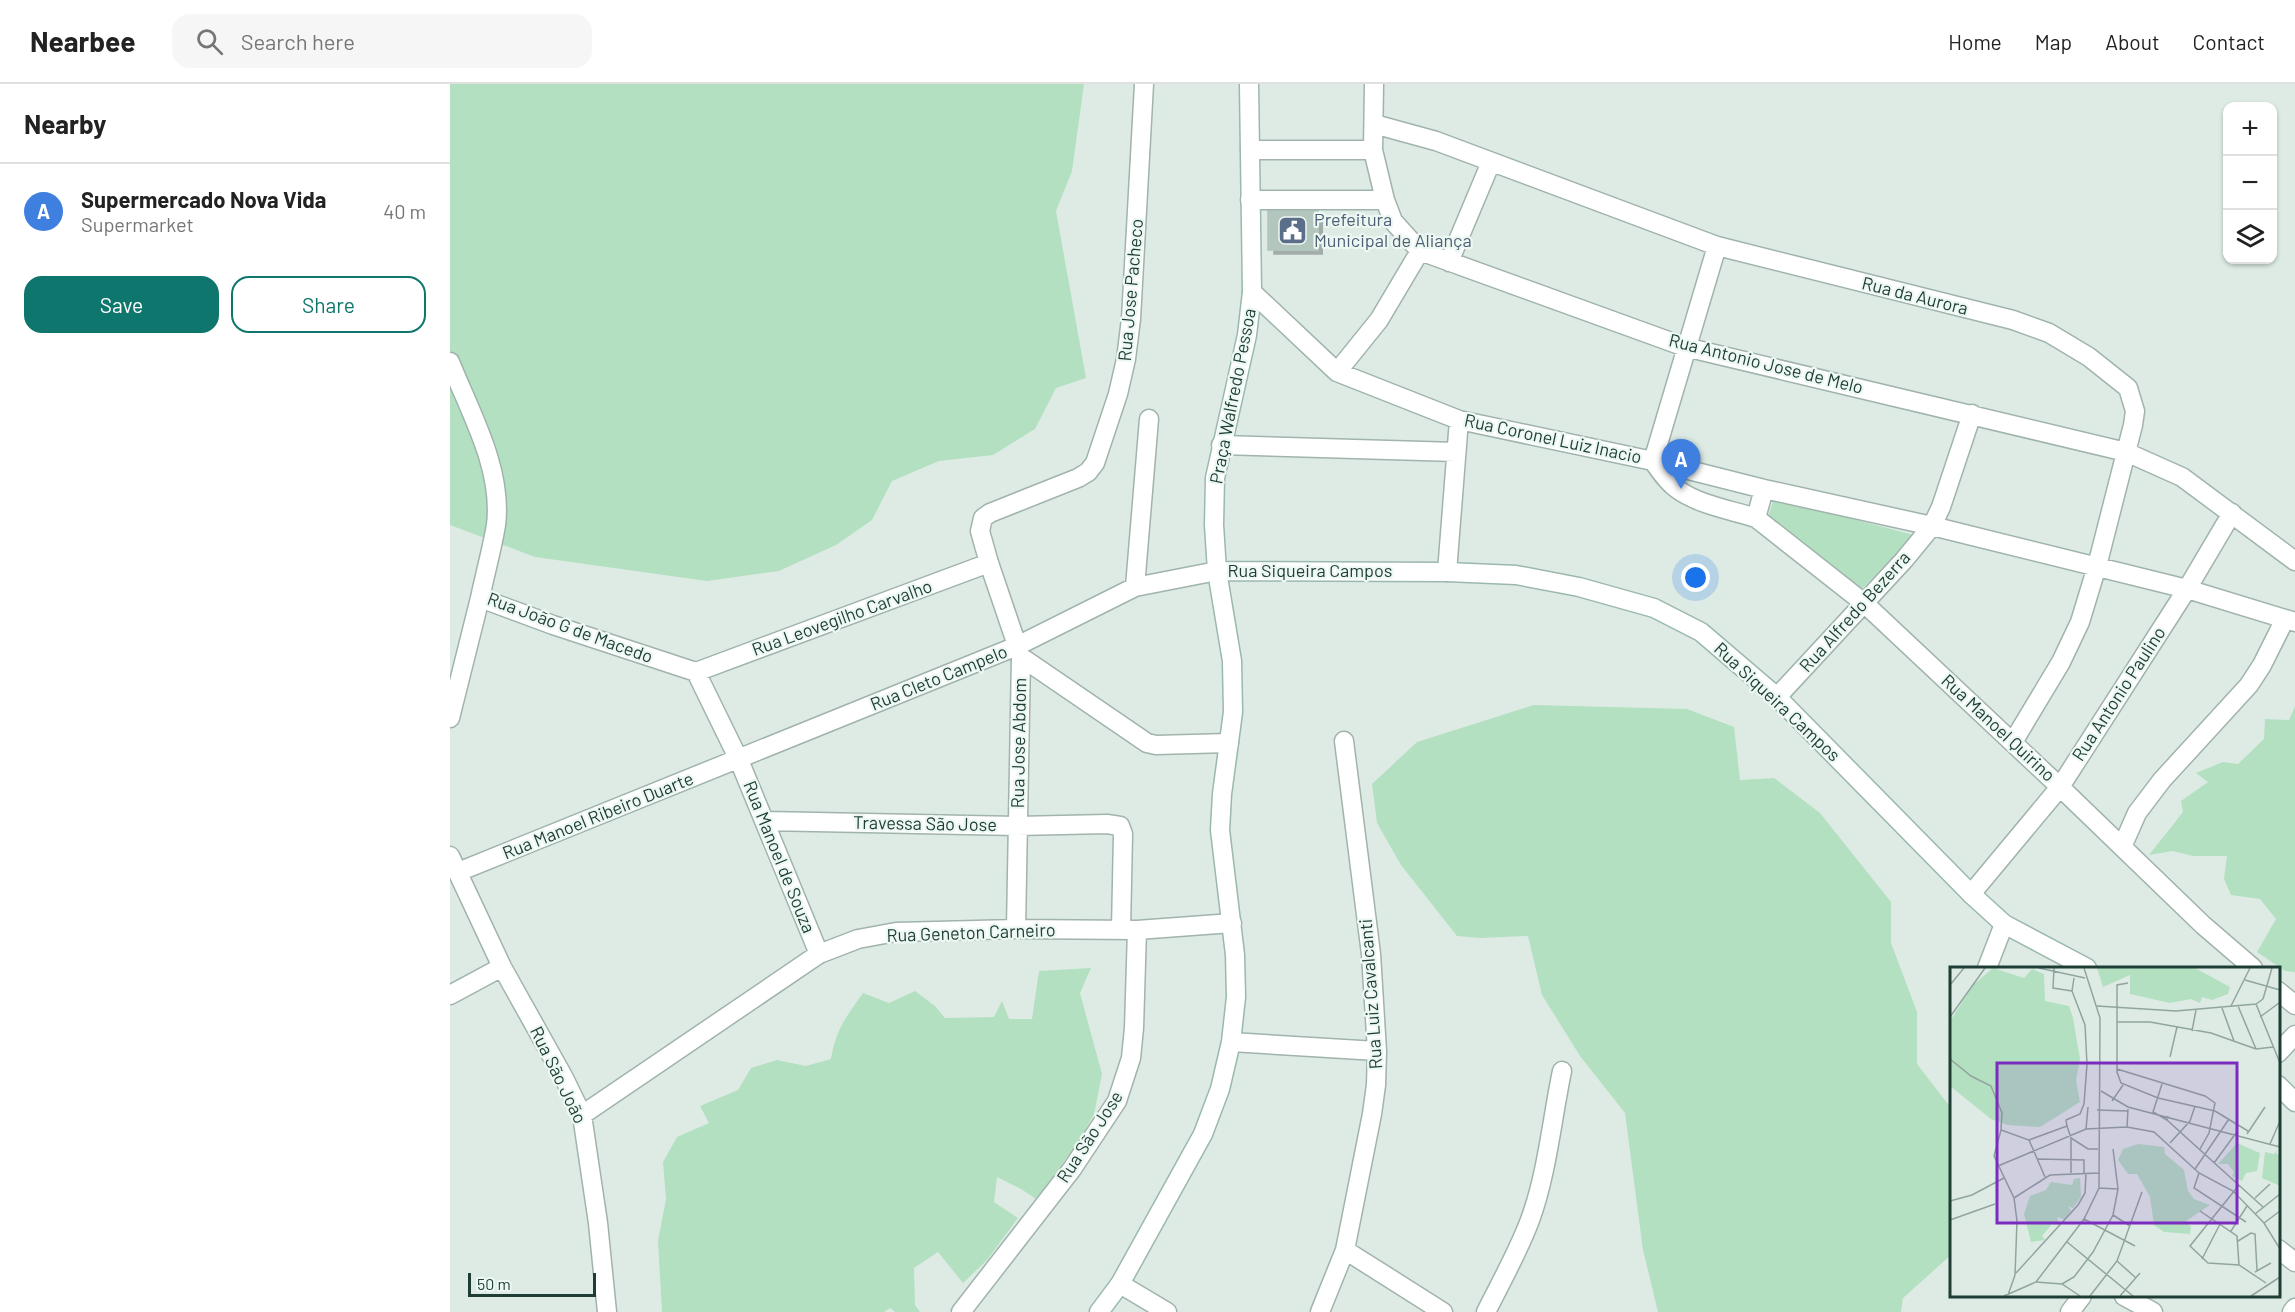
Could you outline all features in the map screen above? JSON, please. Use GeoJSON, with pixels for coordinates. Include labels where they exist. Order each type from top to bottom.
{"type":"FeatureCollection","features":[{"type":"Feature","properties":{"kind":"street","name":"Rua Jose Pacheco"},"geometry":{"type":"LineString","coordinates":[[989,563],[980,531],[983,518],[1088,472],[1095,463],[1118,393],[1126,359],[1131,319],[1144,84]]}},
{"type":"Feature","properties":{"kind":"street","name":"Praça Walfredo Pessoa"},"geometry":{"type":"LineString","coordinates":[[1099,1312],[1120,1284],[1203,1134],[1220,1089],[1231,1042],[1236,997],[1232,923],[1220,830],[1222,794],[1233,712],[1232,661],[1217,571],[1214,525],[1215,478],[1247,335],[1252,292],[1250,84]]}},
{"type":"Feature","properties":{"kind":"street","name":"Rua Antonio Jose de Melo"},"geometry":{"type":"LineString","coordinates":[[1374,84],[1373,150],[1385,200],[1392,221],[1420,251],[1686,347],[2126,452]]}},
{"type":"Feature","properties":{"kind":"street","name":"Rua da Aurora"},"geometry":{"type":"LineString","coordinates":[[1374,124],[1437,141],[1717,246],[2013,320],[2049,333],[2088,357],[2128,388],[2135,411],[2097,566],[2076,632],[2061,662],[2013,742]]}},
{"type":"Feature","properties":{"kind":"street"},"geometry":{"type":"LineString","coordinates":[[1250,150],[1373,150]]}},
{"type":"Feature","properties":{"kind":"street"},"geometry":{"type":"LineString","coordinates":[[1449,262],[1491,162]]}},
{"type":"Feature","properties":{"kind":"street"},"geometry":{"type":"LineString","coordinates":[[1250,200],[1385,200]]}},
{"type":"Feature","properties":{"kind":"street"},"geometry":{"type":"LineString","coordinates":[[1717,246],[1653,461],[1671,484],[1692,498],[1756,518],[1764,489]]}},
{"type":"Feature","properties":{"kind":"street"},"geometry":{"type":"LineString","coordinates":[[1337,372],[1379,320],[1420,251]]}},
{"type":"Feature","properties":{"kind":"street","name":"Rua Coronel Luiz Inacio"},"geometry":{"type":"LineString","coordinates":[[1252,292],[1337,372],[1459,420],[1653,461],[1764,489],[1932,526],[2187,589],[2290,620]]}},
{"type":"Feature","properties":{"kind":"street","name":"Rua João G de Macedo"},"geometry":{"type":"LineString","coordinates":[[450,362],[490,463],[496,491],[496,524],[480,598],[553,625],[696,672]]}},
{"type":"Feature","properties":{"kind":"street","name":"Rua Alfredo Bezerra"},"geometry":{"type":"LineString","coordinates":[[1777,697],[1932,526],[1941,507],[1972,414]]}},
{"type":"Feature","properties":{"kind":"street"},"geometry":{"type":"LineString","coordinates":[[1135,587],[1149,419]]}},
{"type":"Feature","properties":{"kind":"street"},"geometry":{"type":"LineString","coordinates":[[1447,572],[1459,420]]}},
{"type":"Feature","properties":{"kind":"street"},"geometry":{"type":"LineString","coordinates":[[1221,445],[1456,452]]}},
{"type":"Feature","properties":{"kind":"street"},"geometry":{"type":"LineString","coordinates":[[2126,452],[2182,477],[2295,561]]}},
{"type":"Feature","properties":{"kind":"street","name":"Rua Antonio Paulino"},"geometry":{"type":"LineString","coordinates":[[1971,894],[2060,787],[2187,589],[2232,513]]}},
{"type":"Feature","properties":{"kind":"street","name":"Rua Manoel Quirino"},"geometry":{"type":"LineString","coordinates":[[1756,518],[1864,603],[2013,742],[2203,925],[2251,967]]}},
{"type":"Feature","properties":{"kind":"street","name":"Rua Jose Abdom"},"geometry":{"type":"LineString","coordinates":[[989,563],[1019,651],[1016,929]]}},
{"type":"Feature","properties":{"kind":"street","name":"Rua Leovegilho Carvalho"},"geometry":{"type":"LineString","coordinates":[[696,672],[989,563]]}},
{"type":"Feature","properties":{"kind":"street","name":"Rua Siqueira Campos"},"geometry":{"type":"LineString","coordinates":[[1135,587],[1217,571],[1447,572],[1516,575],[1579,587],[1654,608],[1701,632],[1777,697],[1971,894],[2004,924],[2083,967]]}},
{"type":"Feature","properties":{"kind":"street","name":"Rua Cleto Campelo"},"geometry":{"type":"LineString","coordinates":[[739,760],[1019,651],[1135,587]]}},
{"type":"Feature","properties":{"kind":"street"},"geometry":{"type":"LineString","coordinates":[[450,718],[480,598]]}},
{"type":"Feature","properties":{"kind":"street"},"geometry":{"type":"LineString","coordinates":[[2122,847],[2137,813],[2162,780],[2249,685],[2290,620]]}},
{"type":"Feature","properties":{"kind":"street"},"geometry":{"type":"LineString","coordinates":[[1019,651],[1148,743],[1156,745],[1229,743]]}},
{"type":"Feature","properties":{"kind":"street"},"geometry":{"type":"LineString","coordinates":[[696,672],[739,760]]}},
{"type":"Feature","properties":{"kind":"street","name":"Rua Luiz Cavalcanti"},"geometry":{"type":"LineString","coordinates":[[1320,1312],[1345,1250],[1376,1085],[1377,1051],[1371,954],[1344,741]]}},
{"type":"Feature","properties":{"kind":"street","name":"Rua Manoel de Souza"},"geometry":{"type":"LineString","coordinates":[[739,760],[819,954]]}},
{"type":"Feature","properties":{"kind":"street","name":"Rua Manoel Ribeiro Duarte"},"geometry":{"type":"LineString","coordinates":[[454,864],[739,760]]}},
{"type":"Feature","properties":{"kind":"street","name":"Travessa São Jose"},"geometry":{"type":"LineString","coordinates":[[765,821],[1107,824],[1120,826]]}},
{"type":"Feature","properties":{"kind":"street","name":"Rua São Jose"},"geometry":{"type":"LineString","coordinates":[[961,1312],[1072,1169],[1117,1101],[1125,1082],[1132,1048],[1129,930],[1123,834],[1120,826]]}},
{"type":"Feature","properties":{"kind":"street","name":"Rua São João"},"geometry":{"type":"LineString","coordinates":[[454,864],[502,967],[564,1078],[582,1116],[595,1201],[607,1312]]}},
{"type":"Feature","properties":{"kind":"street","name":"Rua Geneton Carneiro"},"geometry":{"type":"LineString","coordinates":[[582,1116],[819,954],[858,939],[896,932],[1016,929],[1129,930],[1232,923]]}},
{"type":"Feature","properties":{"kind":"street"},"geometry":{"type":"LineString","coordinates":[[1988,967],[2004,924]]}},
{"type":"Feature","properties":{"kind":"street"},"geometry":{"type":"LineString","coordinates":[[450,995],[502,967]]}},
{"type":"Feature","properties":{"kind":"street"},"geometry":{"type":"LineString","coordinates":[[2280,993],[2295,1005]]}},
{"type":"Feature","properties":{"kind":"street"},"geometry":{"type":"LineString","coordinates":[[2280,1051],[2295,1035]]}},
{"type":"Feature","properties":{"kind":"street"},"geometry":{"type":"LineString","coordinates":[[1231,1042],[1377,1051]]}},
{"type":"Feature","properties":{"kind":"street"},"geometry":{"type":"LineString","coordinates":[[1486,1312],[1530,1218],[1540,1185],[1562,1071]]}},
{"type":"Feature","properties":{"kind":"street"},"geometry":{"type":"LineString","coordinates":[[2280,1087],[2295,1102]]}},
{"type":"Feature","properties":{"kind":"street"},"geometry":{"type":"LineString","coordinates":[[1345,1250],[1443,1312]]}},
{"type":"Feature","properties":{"kind":"street"},"geometry":{"type":"LineString","coordinates":[[2280,1251],[2295,1262]]}},
{"type":"Feature","properties":{"kind":"street"},"geometry":{"type":"LineString","coordinates":[[1120,1284],[1167,1312]]}},
{"type":"Feature","properties":{"kind":"street"},"geometry":{"type":"LineString","coordinates":[[2070,1312],[2081,1297]]}},
{"type":"Feature","properties":{"kind":"street"},"geometry":{"type":"LineString","coordinates":[[2126,1297],[2153,1312]]}},
{"type":"Feature","properties":{"kind":"street"},"geometry":{"type":"LineString","coordinates":[[2292,1312],[2295,1308]]}},
{"type":"Feature","properties":{"kind":"green space"},"geometry":{"type":"Polygon","coordinates":[[[450,84],[1084,84],[1072,171],[1056,211],[1086,378],[1056,388],[1035,429],[993,455],[939,461],[892,481],[872,520],[836,545],[779,571],[707,581],[535,557],[450,525],[450,84]]]}},
{"type":"Feature","properties":{"kind":"green space"},"geometry":{"type":"Polygon","coordinates":[[[1774,499],[1914,535],[1860,591],[1768,516],[1774,499]]]}},
{"type":"Feature","properties":{"kind":"green space"},"geometry":{"type":"Polygon","coordinates":[[[1534,705],[1687,709],[1734,727],[1740,780],[1774,778],[1820,813],[1891,902],[1891,943],[1917,1012],[1917,1064],[1950,1107],[1950,1256],[1903,1298],[1901,1312],[1658,1312],[1643,1250],[1625,1113],[1580,1056],[1542,995],[1528,936],[1480,938],[1457,936],[1401,865],[1377,823],[1372,784],[1417,742],[1534,705]]]}},
{"type":"Feature","properties":{"kind":"green space"},"geometry":{"type":"Polygon","coordinates":[[[2295,706],[2295,972],[2285,971],[2257,952],[2276,919],[2260,899],[2231,895],[2224,879],[2227,856],[2193,856],[2173,851],[2149,855],[2183,812],[2181,801],[2208,782],[2196,773],[2223,762],[2238,764],[2264,739],[2265,719],[2289,720],[2295,706]]]}},
{"type":"Feature","properties":{"kind":"green space"},"geometry":{"type":"Polygon","coordinates":[[[1091,968],[1080,993],[1102,1074],[1094,1114],[1080,1140],[1036,1199],[997,1177],[994,1202],[1018,1218],[987,1260],[963,1283],[938,1252],[914,1268],[915,1305],[920,1312],[895,1312],[890,1308],[884,1312],[662,1312],[658,1241],[666,1199],[663,1162],[677,1137],[709,1123],[700,1106],[738,1090],[751,1068],[777,1060],[806,1066],[831,1059],[839,1031],[863,993],[889,1003],[915,991],[935,1006],[945,1018],[994,1017],[1002,1001],[1009,1019],[1032,1019],[1039,971],[1091,968]]]}},
{"type":"Feature","properties":{"kind":"building","name":"Prefeitura Municipal de Aliança"},"geometry":{"type":"Polygon","coordinates":[[[1268,209],[1318,209],[1318,250],[1268,250],[1268,209]]]}},
{"type":"Feature","properties":{"kind":"place","name":"Prefeitura Municipal de Aliança"},"geometry":{"type":"Point","coordinates":[1293,230]}},
{"type":"Feature","properties":{"kind":"place","name":"Supermercado Nova Vida"},"geometry":{"type":"Point","coordinates":[1681,489]}}]}
